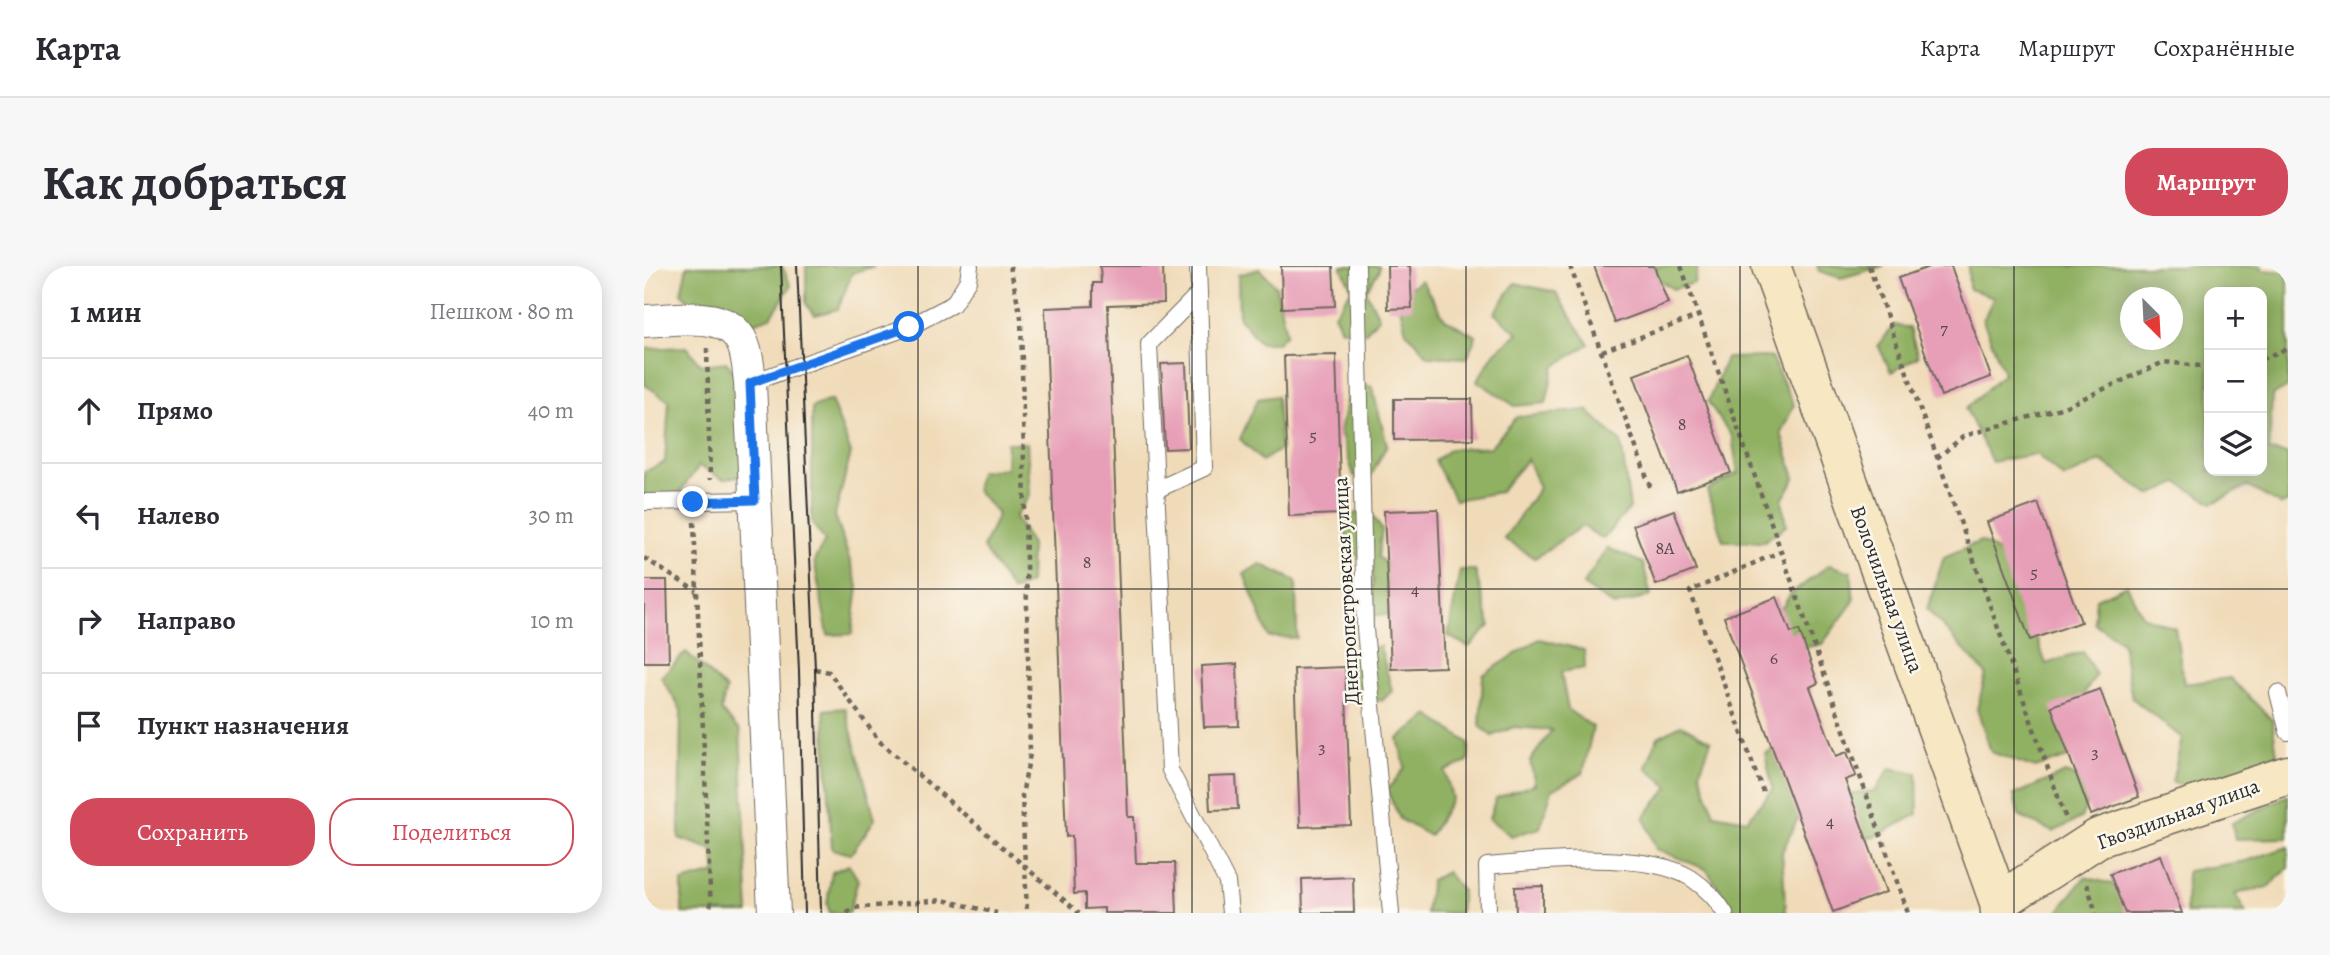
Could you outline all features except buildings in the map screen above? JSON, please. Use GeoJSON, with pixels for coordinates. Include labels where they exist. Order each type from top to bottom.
{"type":"FeatureCollection","features":[{"type":"Feature","properties":{"kind":"street","name":"Волочильная улица"},"geometry":{"type":"LineString","coordinates":[[1771,266],[2000,907]]}},
{"type":"Feature","properties":{"kind":"street"},"geometry":{"type":"LineString","coordinates":[[644,321],[721,321],[736,331],[745,349],[750,383],[774,913]]}},
{"type":"Feature","properties":{"kind":"street","name":"Гвоздильная улица"},"geometry":{"type":"LineString","coordinates":[[2000,907],[2098,838],[2288,775]]}},
{"type":"Feature","properties":{"kind":"lane"},"geometry":{"type":"LineString","coordinates":[[750,383],[909,327],[953,304],[968,280],[970,266]]}},
{"type":"Feature","properties":{"kind":"lane"},"geometry":{"type":"LineString","coordinates":[[1156,490],[1205,468],[1198,266]]}},
{"type":"Feature","properties":{"kind":"lane","name":"Днепропетровская улица"},"geometry":{"type":"LineString","coordinates":[[1357,266],[1365,629],[1391,913]]}},
{"type":"Feature","properties":{"kind":"lane"},"geometry":{"type":"LineString","coordinates":[[1199,293],[1149,344],[1156,490],[1170,770],[1227,882],[1230,913]]}},
{"type":"Feature","properties":{"kind":"lane"},"geometry":{"type":"LineString","coordinates":[[644,502],[755,500]]}},
{"type":"Feature","properties":{"kind":"lane"},"geometry":{"type":"LineString","coordinates":[[2278,693],[2288,732]]}},
{"type":"Feature","properties":{"kind":"lane"},"geometry":{"type":"LineString","coordinates":[[1489,913],[1487,866],[1564,859],[1653,864],[1689,877],[1714,896],[1725,913]]}},
{"type":"Feature","properties":{"kind":"path"},"geometry":{"type":"LineString","coordinates":[[1010,266],[1021,318],[1030,754],[1022,795],[1027,913]]}},
{"type":"Feature","properties":{"kind":"path"},"geometry":{"type":"LineString","coordinates":[[1570,266],[1651,489]]}},
{"type":"Feature","properties":{"kind":"path"},"geometry":{"type":"LineString","coordinates":[[1681,266],[1908,913]]}},
{"type":"Feature","properties":{"kind":"path"},"geometry":{"type":"LineString","coordinates":[[1869,266],[2078,852]]}},
{"type":"Feature","properties":{"kind":"path"},"geometry":{"type":"LineString","coordinates":[[1602,351],[1698,316]]}},
{"type":"Feature","properties":{"kind":"path"},"geometry":{"type":"LineString","coordinates":[[707,319],[711,502]]}},
{"type":"Feature","properties":{"kind":"path"},"geometry":{"type":"LineString","coordinates":[[2267,357],[2288,348]]}},
{"type":"Feature","properties":{"kind":"path"},"geometry":{"type":"LineString","coordinates":[[1937,458],[1964,436],[2064,407],[2164,362],[2204,366]]}},
{"type":"Feature","properties":{"kind":"path"},"geometry":{"type":"LineString","coordinates":[[693,502],[711,913]]}},
{"type":"Feature","properties":{"kind":"path"},"geometry":{"type":"LineString","coordinates":[[1763,792],[1690,591],[1782,551]]}},
{"type":"Feature","properties":{"kind":"path"},"geometry":{"type":"LineString","coordinates":[[644,558],[697,592]]}},
{"type":"Feature","properties":{"kind":"path"},"geometry":{"type":"LineString","coordinates":[[815,669],[829,671],[879,741],[1079,913]]}},
{"type":"Feature","properties":{"kind":"path"},"geometry":{"type":"LineString","coordinates":[[846,913],[853,908],[943,900],[997,913]]}},
{"type":"Feature","properties":{"kind":"green space"},"geometry":{"type":"Polygon","coordinates":[[[687,266],[782,266],[791,286],[771,317],[722,333],[681,293],[687,266]]]}},
{"type":"Feature","properties":{"kind":"green space"},"geometry":{"type":"Polygon","coordinates":[[[806,266],[875,266],[852,273],[838,309],[815,315],[806,304],[806,266]]]}},
{"type":"Feature","properties":{"kind":"green space"},"geometry":{"type":"Polygon","coordinates":[[[1341,266],[1379,266],[1379,271],[1366,291],[1379,317],[1365,333],[1341,329],[1334,314],[1352,289],[1341,266]]]}},
{"type":"Feature","properties":{"kind":"green space"},"geometry":{"type":"Polygon","coordinates":[[[1649,266],[1698,266],[1694,283],[1673,289],[1647,272],[1649,266]]]}},
{"type":"Feature","properties":{"kind":"green space"},"geometry":{"type":"Polygon","coordinates":[[[1817,266],[1884,266],[1841,278],[1819,271],[1817,266]]]}},
{"type":"Feature","properties":{"kind":"green space"},"geometry":{"type":"Polygon","coordinates":[[[1968,266],[2262,266],[2262,270],[2288,272],[2288,387],[2272,396],[2269,451],[2288,454],[2288,502],[2281,505],[2247,486],[2213,503],[2178,483],[2150,495],[2101,461],[2064,478],[2036,454],[1992,462],[1966,409],[2004,373],[1983,320],[1994,297],[1969,289],[1968,266]]]}},
{"type":"Feature","properties":{"kind":"green space"},"geometry":{"type":"Polygon","coordinates":[[[1259,269],[1276,286],[1286,334],[1277,343],[1260,343],[1239,318],[1238,275],[1259,269]]]}},
{"type":"Feature","properties":{"kind":"green space"},"geometry":{"type":"Polygon","coordinates":[[[1421,280],[1445,319],[1476,336],[1467,358],[1428,356],[1406,331],[1397,297],[1421,280]]]}},
{"type":"Feature","properties":{"kind":"green space"},"geometry":{"type":"Polygon","coordinates":[[[1515,283],[1555,292],[1589,344],[1554,367],[1546,403],[1515,406],[1477,381],[1495,352],[1518,333],[1494,313],[1515,283]]]}},
{"type":"Feature","properties":{"kind":"green space"},"geometry":{"type":"Polygon","coordinates":[[[1895,325],[1910,328],[1918,357],[1891,372],[1878,345],[1895,325]]]}},
{"type":"Feature","properties":{"kind":"green space"},"geometry":{"type":"Polygon","coordinates":[[[687,347],[701,365],[726,362],[743,383],[745,475],[723,479],[699,466],[680,492],[644,506],[644,472],[665,462],[669,401],[644,384],[644,349],[687,347]]]}},
{"type":"Feature","properties":{"kind":"green space"},"geometry":{"type":"Polygon","coordinates":[[[1771,357],[1794,405],[1781,433],[1795,478],[1782,500],[1786,526],[1764,541],[1723,541],[1707,490],[1738,473],[1732,437],[1708,402],[1726,358],[1771,357]]]}},
{"type":"Feature","properties":{"kind":"green space"},"geometry":{"type":"Polygon","coordinates":[[[1350,381],[1372,387],[1387,445],[1370,478],[1354,476],[1340,432],[1350,381]]]}},
{"type":"Feature","properties":{"kind":"green space"},"geometry":{"type":"Polygon","coordinates":[[[1277,396],[1281,449],[1262,461],[1240,439],[1258,399],[1277,396]]]}},
{"type":"Feature","properties":{"kind":"green space"},"geometry":{"type":"Polygon","coordinates":[[[831,400],[851,453],[835,515],[858,586],[852,634],[828,635],[814,561],[825,541],[812,523],[812,407],[831,400]]]}},
{"type":"Feature","properties":{"kind":"green space"},"geometry":{"type":"Polygon","coordinates":[[[1587,410],[1621,442],[1630,508],[1603,539],[1582,526],[1535,558],[1504,539],[1539,488],[1527,459],[1500,492],[1455,500],[1435,461],[1450,449],[1490,447],[1517,417],[1587,410]]]}},
{"type":"Feature","properties":{"kind":"green space"},"geometry":{"type":"Polygon","coordinates":[[[1007,443],[1027,443],[1030,495],[1015,517],[1031,544],[1030,583],[1012,591],[983,548],[998,514],[976,490],[979,472],[1006,468],[1007,443]]]}},
{"type":"Feature","properties":{"kind":"green space"},"geometry":{"type":"Polygon","coordinates":[[[1367,507],[1382,530],[1378,557],[1412,583],[1412,614],[1373,615],[1373,566],[1347,549],[1344,520],[1367,507]]]}},
{"type":"Feature","properties":{"kind":"green space"},"geometry":{"type":"Polygon","coordinates":[[[1981,541],[2025,570],[2024,602],[2046,664],[2083,652],[2096,675],[2072,713],[2083,752],[2035,768],[1991,752],[1977,709],[1986,674],[1927,609],[1944,557],[1981,541]]]}},
{"type":"Feature","properties":{"kind":"green space"},"geometry":{"type":"Polygon","coordinates":[[[1607,548],[1643,563],[1651,596],[1614,606],[1583,585],[1607,548]]]}},
{"type":"Feature","properties":{"kind":"green space"},"geometry":{"type":"Polygon","coordinates":[[[1260,564],[1296,581],[1297,638],[1269,637],[1244,574],[1260,564]]]}},
{"type":"Feature","properties":{"kind":"green space"},"geometry":{"type":"Polygon","coordinates":[[[1829,565],[1851,572],[1854,601],[1822,644],[1788,651],[1769,629],[1790,595],[1829,565]]]}},
{"type":"Feature","properties":{"kind":"green space"},"geometry":{"type":"Polygon","coordinates":[[[1460,570],[1475,570],[1490,626],[1469,647],[1448,636],[1460,570]]]}},
{"type":"Feature","properties":{"kind":"green space"},"geometry":{"type":"Polygon","coordinates":[[[2127,585],[2142,616],[2175,628],[2184,684],[2230,678],[2272,720],[2277,755],[2262,777],[2205,796],[2172,782],[2182,738],[2132,698],[2122,642],[2094,623],[2096,599],[2127,585]]]}},
{"type":"Feature","properties":{"kind":"green space"},"geometry":{"type":"Polygon","coordinates":[[[1539,639],[1584,650],[1585,668],[1561,672],[1568,710],[1593,727],[1583,773],[1552,790],[1540,828],[1511,836],[1489,819],[1496,798],[1535,784],[1530,761],[1552,730],[1514,727],[1492,736],[1480,726],[1483,675],[1539,639]]]}},
{"type":"Feature","properties":{"kind":"green space"},"geometry":{"type":"Polygon","coordinates":[[[1380,646],[1392,691],[1382,701],[1352,695],[1347,656],[1380,646]]]}},
{"type":"Feature","properties":{"kind":"green space"},"geometry":{"type":"Polygon","coordinates":[[[686,652],[726,689],[721,711],[740,731],[749,913],[682,913],[682,882],[716,873],[713,850],[679,838],[681,710],[661,677],[686,652]]]}},
{"type":"Feature","properties":{"kind":"green space"},"geometry":{"type":"Polygon","coordinates":[[[845,708],[875,819],[851,854],[832,849],[824,710],[845,708]]]}},
{"type":"Feature","properties":{"kind":"green space"},"geometry":{"type":"Polygon","coordinates":[[[1429,715],[1469,743],[1468,762],[1445,771],[1452,798],[1430,836],[1400,819],[1387,790],[1405,768],[1398,739],[1429,715]]]}},
{"type":"Feature","properties":{"kind":"green space"},"geometry":{"type":"Polygon","coordinates":[[[1681,725],[1711,741],[1700,772],[1714,814],[1747,820],[1773,789],[1765,753],[1824,729],[1813,786],[1782,852],[1786,913],[1736,913],[1706,869],[1656,849],[1644,817],[1669,787],[1646,767],[1658,737],[1681,725]]]}},
{"type":"Feature","properties":{"kind":"green space"},"geometry":{"type":"Polygon","coordinates":[[[1890,768],[1917,773],[1918,814],[1876,836],[1848,841],[1831,796],[1875,791],[1890,768]]]}},
{"type":"Feature","properties":{"kind":"green space"},"geometry":{"type":"Polygon","coordinates":[[[2065,773],[2094,783],[2081,818],[2053,832],[2019,816],[2014,795],[2065,773]]]}},
{"type":"Feature","properties":{"kind":"green space"},"geometry":{"type":"Polygon","coordinates":[[[2288,795],[2288,838],[2235,839],[2232,823],[2288,795]]]}},
{"type":"Feature","properties":{"kind":"green space"},"geometry":{"type":"Polygon","coordinates":[[[2288,847],[2288,868],[2268,887],[2235,894],[2246,913],[2186,913],[2187,871],[2246,861],[2288,847]]]}},
{"type":"Feature","properties":{"kind":"green space"},"geometry":{"type":"Polygon","coordinates":[[[849,865],[858,880],[849,913],[830,913],[827,904],[832,872],[849,865]]]}},
{"type":"Feature","properties":{"kind":"green space"},"geometry":{"type":"Polygon","coordinates":[[[1447,872],[1462,891],[1460,913],[1426,913],[1431,880],[1447,872]]]}},
{"type":"Feature","properties":{"kind":"green space"},"geometry":{"type":"Polygon","coordinates":[[[2085,877],[2135,890],[2144,913],[2057,913],[2085,877]]]}},
{"type":"Feature","properties":{"kind":"tram line"},"geometry":{"type":"LineString","coordinates":[[781,266],[799,671],[805,913]]}},
{"type":"Feature","properties":{"kind":"tram line"},"geometry":{"type":"LineString","coordinates":[[797,266],[815,669],[821,913]]}},
{"type":"Feature","properties":{"kind":"route"},"geometry":{"type":"LineString","coordinates":[[693,502],[755,500],[750,383],[909,327]]}}]}
